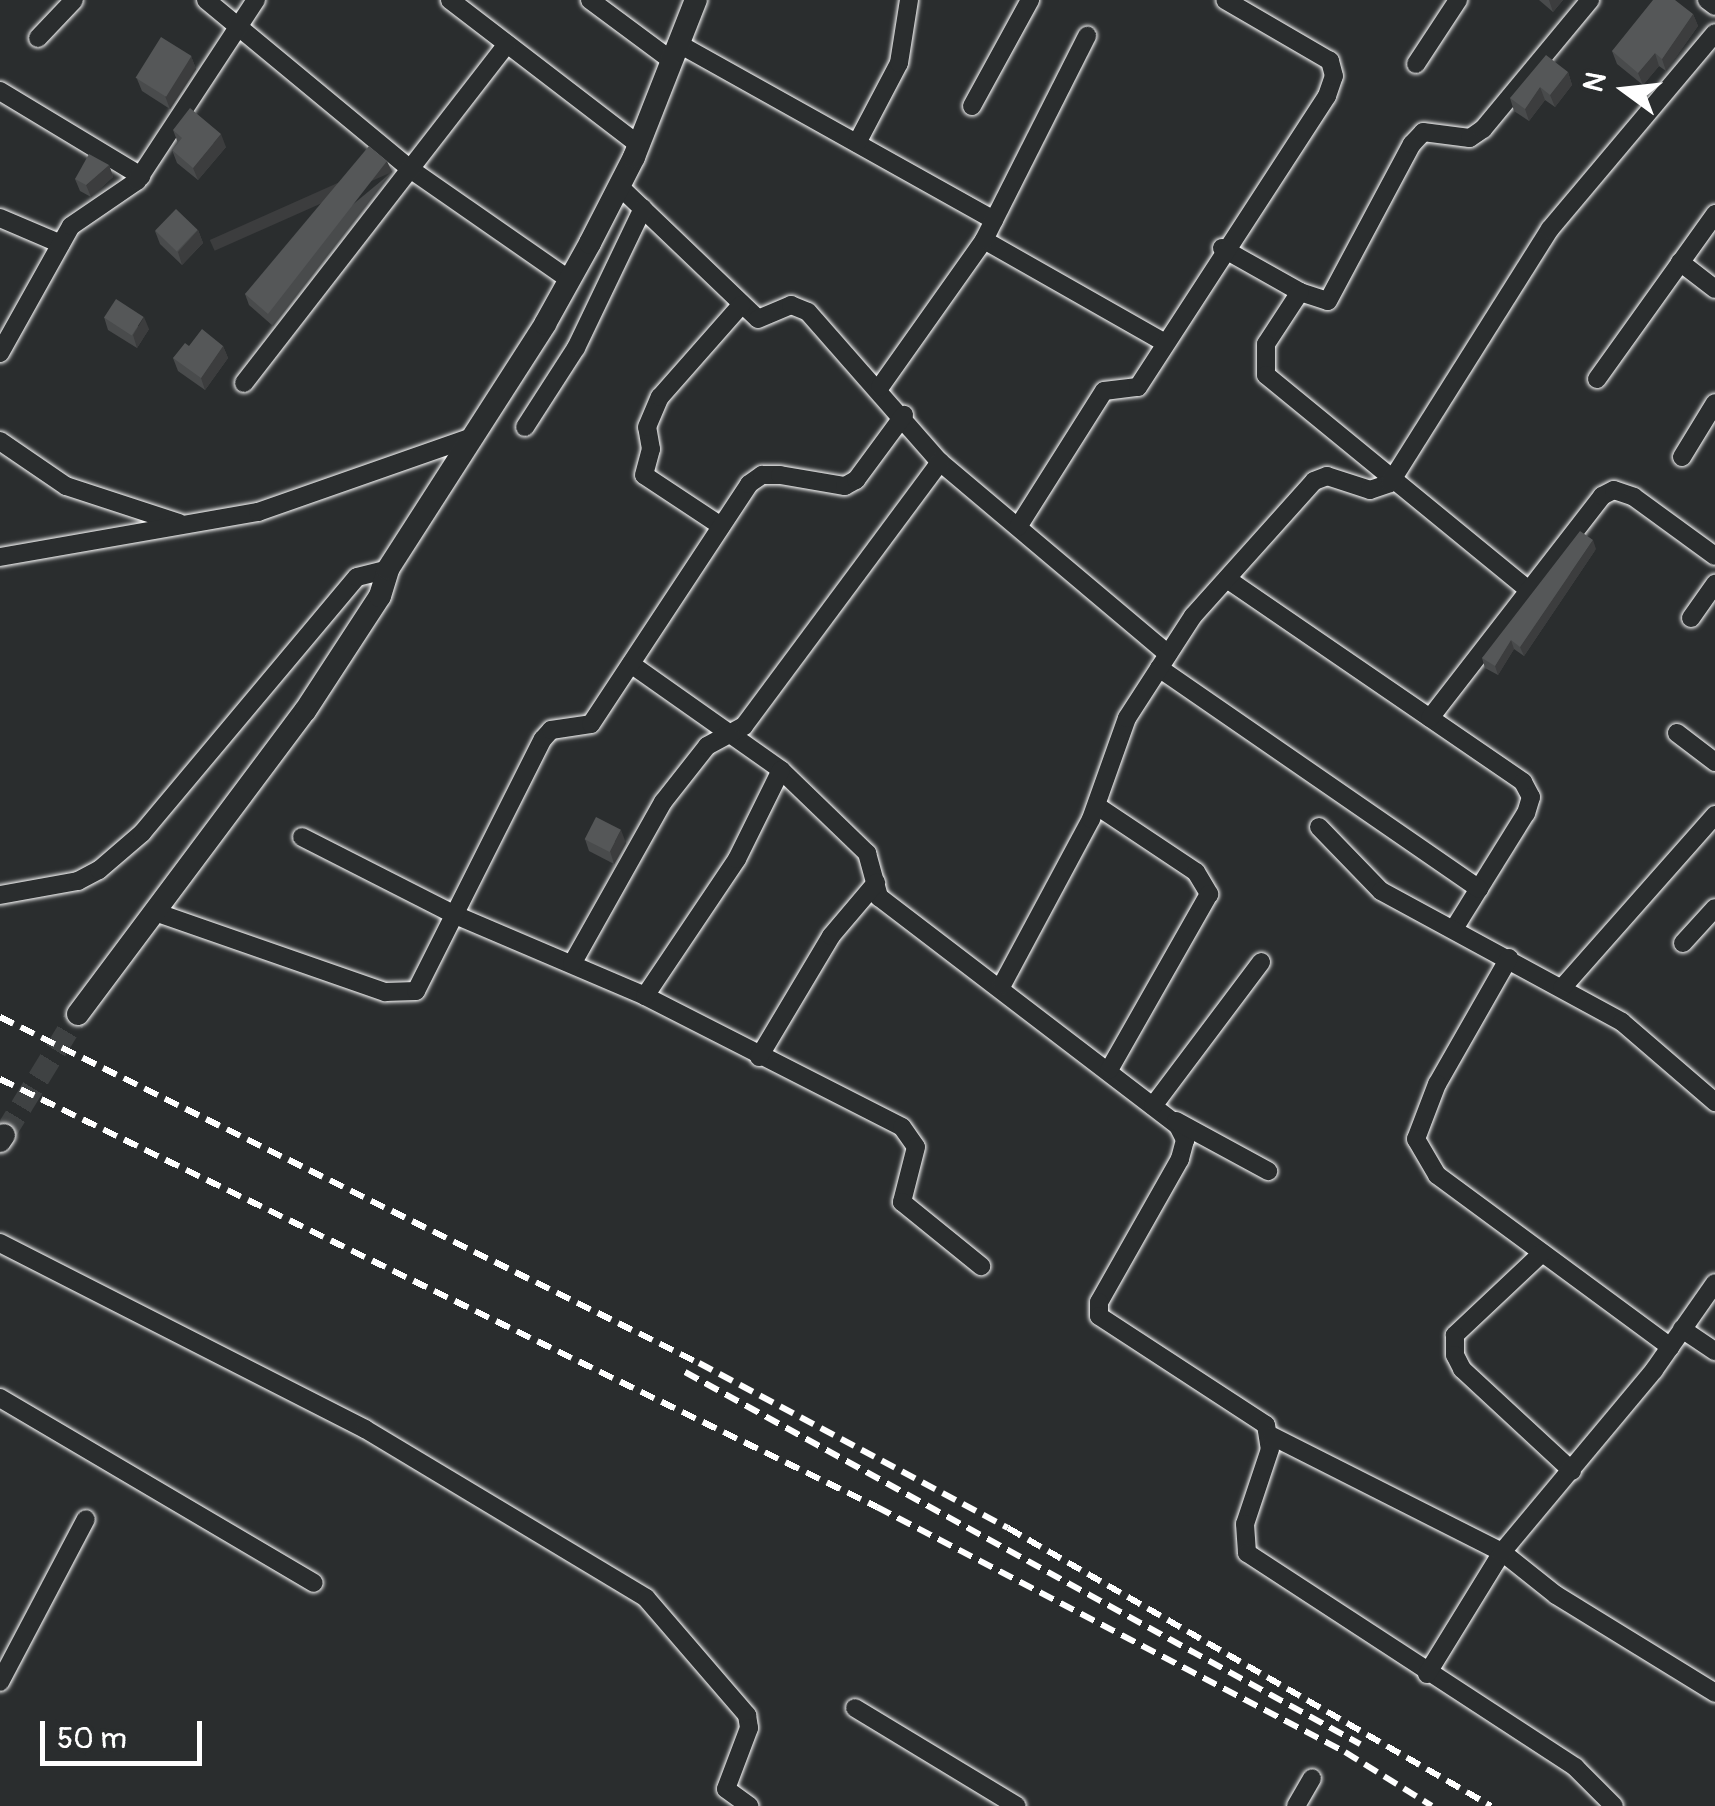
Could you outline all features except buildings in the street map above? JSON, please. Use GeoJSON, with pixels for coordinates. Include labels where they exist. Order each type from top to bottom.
{"type":"FeatureCollection","features":[{"type":"Feature","properties":{"kind":"street"},"geometry":{"type":"LineString","coordinates":[[38,38],[74,0]]}},
{"type":"Feature","properties":{"kind":"street"},"geometry":{"type":"LineString","coordinates":[[206,0],[413,171],[570,280]]}},
{"type":"Feature","properties":{"kind":"street"},"geometry":{"type":"LineString","coordinates":[[0,353],[70,226],[141,176],[256,0]]}},
{"type":"Feature","properties":{"kind":"street"},"geometry":{"type":"LineString","coordinates":[[450,0],[639,145]]}},
{"type":"Feature","properties":{"kind":"street"},"geometry":{"type":"LineString","coordinates":[[590,0],[675,52],[857,144],[994,220]]}},
{"type":"Feature","properties":{"kind":"street"},"geometry":{"type":"LineString","coordinates":[[78,1014],[305,711],[380,596],[388,569],[570,280],[639,145],[696,0]]}},
{"type":"Feature","properties":{"kind":"street"},"geometry":{"type":"LineString","coordinates":[[857,144],[899,63],[910,0]]}},
{"type":"Feature","properties":{"kind":"street"},"geometry":{"type":"LineString","coordinates":[[972,106],[1030,0]]}},
{"type":"Feature","properties":{"kind":"street"},"geometry":{"type":"LineString","coordinates":[[1018,527],[1104,391],[1138,387],[1162,340],[1334,76],[1330,61],[1224,0]]}},
{"type":"Feature","properties":{"kind":"street"},"geometry":{"type":"LineString","coordinates":[[1416,64],[1458,0]]}},
{"type":"Feature","properties":{"kind":"street"},"geometry":{"type":"LineString","coordinates":[[1222,248],[1300,292],[1328,300],[1412,144],[1424,132],[1470,138],[1483,129],[1590,0]]}},
{"type":"Feature","properties":{"kind":"street"},"geometry":{"type":"LineString","coordinates":[[1707,0],[1715,6]]}},
{"type":"Feature","properties":{"kind":"street"},"geometry":{"type":"LineString","coordinates":[[1002,985],[1097,806],[1127,718],[1164,661],[1227,580],[1314,481],[1328,476],[1370,490],[1390,482],[1550,229],[1715,33]]}},
{"type":"Feature","properties":{"kind":"street"},"geometry":{"type":"LineString","coordinates":[[880,387],[984,240],[1088,36]]}},
{"type":"Feature","properties":{"kind":"street"},"geometry":{"type":"LineString","coordinates":[[244,383],[413,171],[507,44]]}},
{"type":"Feature","properties":{"kind":"street"},"geometry":{"type":"LineString","coordinates":[[0,90],[141,176]]}},
{"type":"Feature","properties":{"kind":"street"},"geometry":{"type":"LineString","coordinates":[[619,186],[741,306],[764,321],[798,305],[880,387],[940,462],[1018,527],[1164,661],[1479,889]]}},
{"type":"Feature","properties":{"kind":"street"},"geometry":{"type":"LineString","coordinates":[[525,427],[576,348],[643,208]]}},
{"type":"Feature","properties":{"kind":"street"},"geometry":{"type":"LineString","coordinates":[[1597,379],[1715,214]]}},
{"type":"Feature","properties":{"kind":"street"},"geometry":{"type":"LineString","coordinates":[[0,218],[60,244]]}},
{"type":"Feature","properties":{"kind":"street"},"geometry":{"type":"LineString","coordinates":[[984,240],[1162,340]]}},
{"type":"Feature","properties":{"kind":"street"},"geometry":{"type":"LineString","coordinates":[[1680,262],[1715,289]]}},
{"type":"Feature","properties":{"kind":"street"},"geometry":{"type":"LineString","coordinates":[[1300,292],[1266,344],[1266,375],[1390,482],[1529,590]]}},
{"type":"Feature","properties":{"kind":"street"},"geometry":{"type":"LineString","coordinates":[[722,526],[644,476],[651,449],[647,427],[660,397],[741,306]]}},
{"type":"Feature","properties":{"kind":"street"},"geometry":{"type":"LineString","coordinates":[[1682,457],[1715,403]]}},
{"type":"Feature","properties":{"kind":"street"},"geometry":{"type":"LineString","coordinates":[[155,912],[402,996],[422,982],[543,739],[551,730],[591,724],[722,526],[762,475],[834,489],[856,480],[904,414]]}},
{"type":"Feature","properties":{"kind":"street"},"geometry":{"type":"LineString","coordinates":[[0,557],[258,512],[475,436]]}},
{"type":"Feature","properties":{"kind":"street"},"geometry":{"type":"LineString","coordinates":[[0,441],[66,486],[184,524]]}},
{"type":"Feature","properties":{"kind":"street"},"geometry":{"type":"LineString","coordinates":[[572,964],[663,802],[707,746],[732,736],[940,462]]}},
{"type":"Feature","properties":{"kind":"street"},"geometry":{"type":"LineString","coordinates":[[1430,718],[1529,590],[1614,490],[1634,497],[1715,556]]}},
{"type":"Feature","properties":{"kind":"street"},"geometry":{"type":"LineString","coordinates":[[0,895],[78,881],[99,870],[142,833],[357,577],[388,569]]}},
{"type":"Feature","properties":{"kind":"street"},"geometry":{"type":"LineString","coordinates":[[1227,580],[1523,782],[1531,796],[1456,927]]}},
{"type":"Feature","properties":{"kind":"street"},"geometry":{"type":"LineString","coordinates":[[1691,618],[1715,584]]}},
{"type":"Feature","properties":{"kind":"street"},"geometry":{"type":"LineString","coordinates":[[631,664],[781,770],[867,853],[876,883],[889,905],[1002,985],[1158,1110],[1185,1140],[1180,1160],[1098,1302],[1098,1316],[1253,1414],[1272,1436],[1502,1552],[1556,1595],[1715,1693]]}},
{"type":"Feature","properties":{"kind":"street"},"geometry":{"type":"LineString","coordinates":[[1676,733],[1715,762]]}},
{"type":"Feature","properties":{"kind":"street"},"geometry":{"type":"LineString","coordinates":[[646,996],[738,859],[781,770]]}},
{"type":"Feature","properties":{"kind":"street"},"geometry":{"type":"LineString","coordinates":[[1097,806],[1196,872],[1209,894],[1109,1070]]}},
{"type":"Feature","properties":{"kind":"street"},"geometry":{"type":"LineString","coordinates":[[1562,988],[1715,816]]}},
{"type":"Feature","properties":{"kind":"street"},"geometry":{"type":"LineString","coordinates":[[1320,827],[1381,891],[1456,927],[1622,1022],[1715,1102]]}},
{"type":"Feature","properties":{"kind":"street"},"geometry":{"type":"LineString","coordinates":[[302,837],[454,914],[646,996],[911,1135],[916,1147],[902,1202],[980,1266]]}},
{"type":"Feature","properties":{"kind":"street"},"geometry":{"type":"LineString","coordinates":[[758,1057],[831,936],[876,883]]}},
{"type":"Feature","properties":{"kind":"street"},"geometry":{"type":"LineString","coordinates":[[1684,942],[1715,908]]}},
{"type":"Feature","properties":{"kind":"street"},"geometry":{"type":"LineString","coordinates":[[1509,958],[1418,1119],[1416,1139],[1437,1175],[1670,1346]]}},
{"type":"Feature","properties":{"kind":"street"},"geometry":{"type":"LineString","coordinates":[[1158,1110],[1261,962]]}},
{"type":"Feature","properties":{"kind":"street"},"geometry":{"type":"LineString","coordinates":[[1158,1110],[1268,1171]]}},
{"type":"Feature","properties":{"kind":"street"},"geometry":{"type":"LineString","coordinates":[[0,1243],[365,1429],[646,1598],[746,1715],[748,1728],[726,1788],[750,1805]]}},
{"type":"Feature","properties":{"kind":"street"},"geometry":{"type":"LineString","coordinates":[[1542,1254],[1455,1335],[1455,1355],[1462,1369],[1572,1471]]}},
{"type":"Feature","properties":{"kind":"street"},"geometry":{"type":"LineString","coordinates":[[1427,1674],[1502,1552],[1572,1471],[1715,1282]]}},
{"type":"Feature","properties":{"kind":"street"},"geometry":{"type":"LineString","coordinates":[[1682,1329],[1715,1351]]}},
{"type":"Feature","properties":{"kind":"street"},"geometry":{"type":"LineString","coordinates":[[0,1398],[314,1583]]}},
{"type":"Feature","properties":{"kind":"street"},"geometry":{"type":"LineString","coordinates":[[1272,1436],[1246,1524],[1247,1553],[1427,1674],[1574,1766],[1614,1806]]}},
{"type":"Feature","properties":{"kind":"street"},"geometry":{"type":"LineString","coordinates":[[2,1672],[86,1519]]}},
{"type":"Feature","properties":{"kind":"street"},"geometry":{"type":"LineString","coordinates":[[855,1708],[987,1798],[1017,1806]]}},
{"type":"Feature","properties":{"kind":"street"},"geometry":{"type":"LineString","coordinates":[[1296,1806],[1312,1778]]}},
{"type":"Feature","properties":{"kind":"tunnel"},"geometry":{"type":"LineString","coordinates":[[4,1135],[78,1014]]}},
{"type":"Feature","properties":{"kind":"railway"},"geometry":{"type":"LineString","coordinates":[[0,1017],[699,1363],[1008,1528],[1491,1806]]}},
{"type":"Feature","properties":{"kind":"railway"},"geometry":{"type":"LineString","coordinates":[[0,1079],[877,1507],[1345,1752],[1432,1806]]}},
{"type":"Feature","properties":{"kind":"railway"},"geometry":{"type":"LineString","coordinates":[[685,1372],[1360,1744]]}}]}
